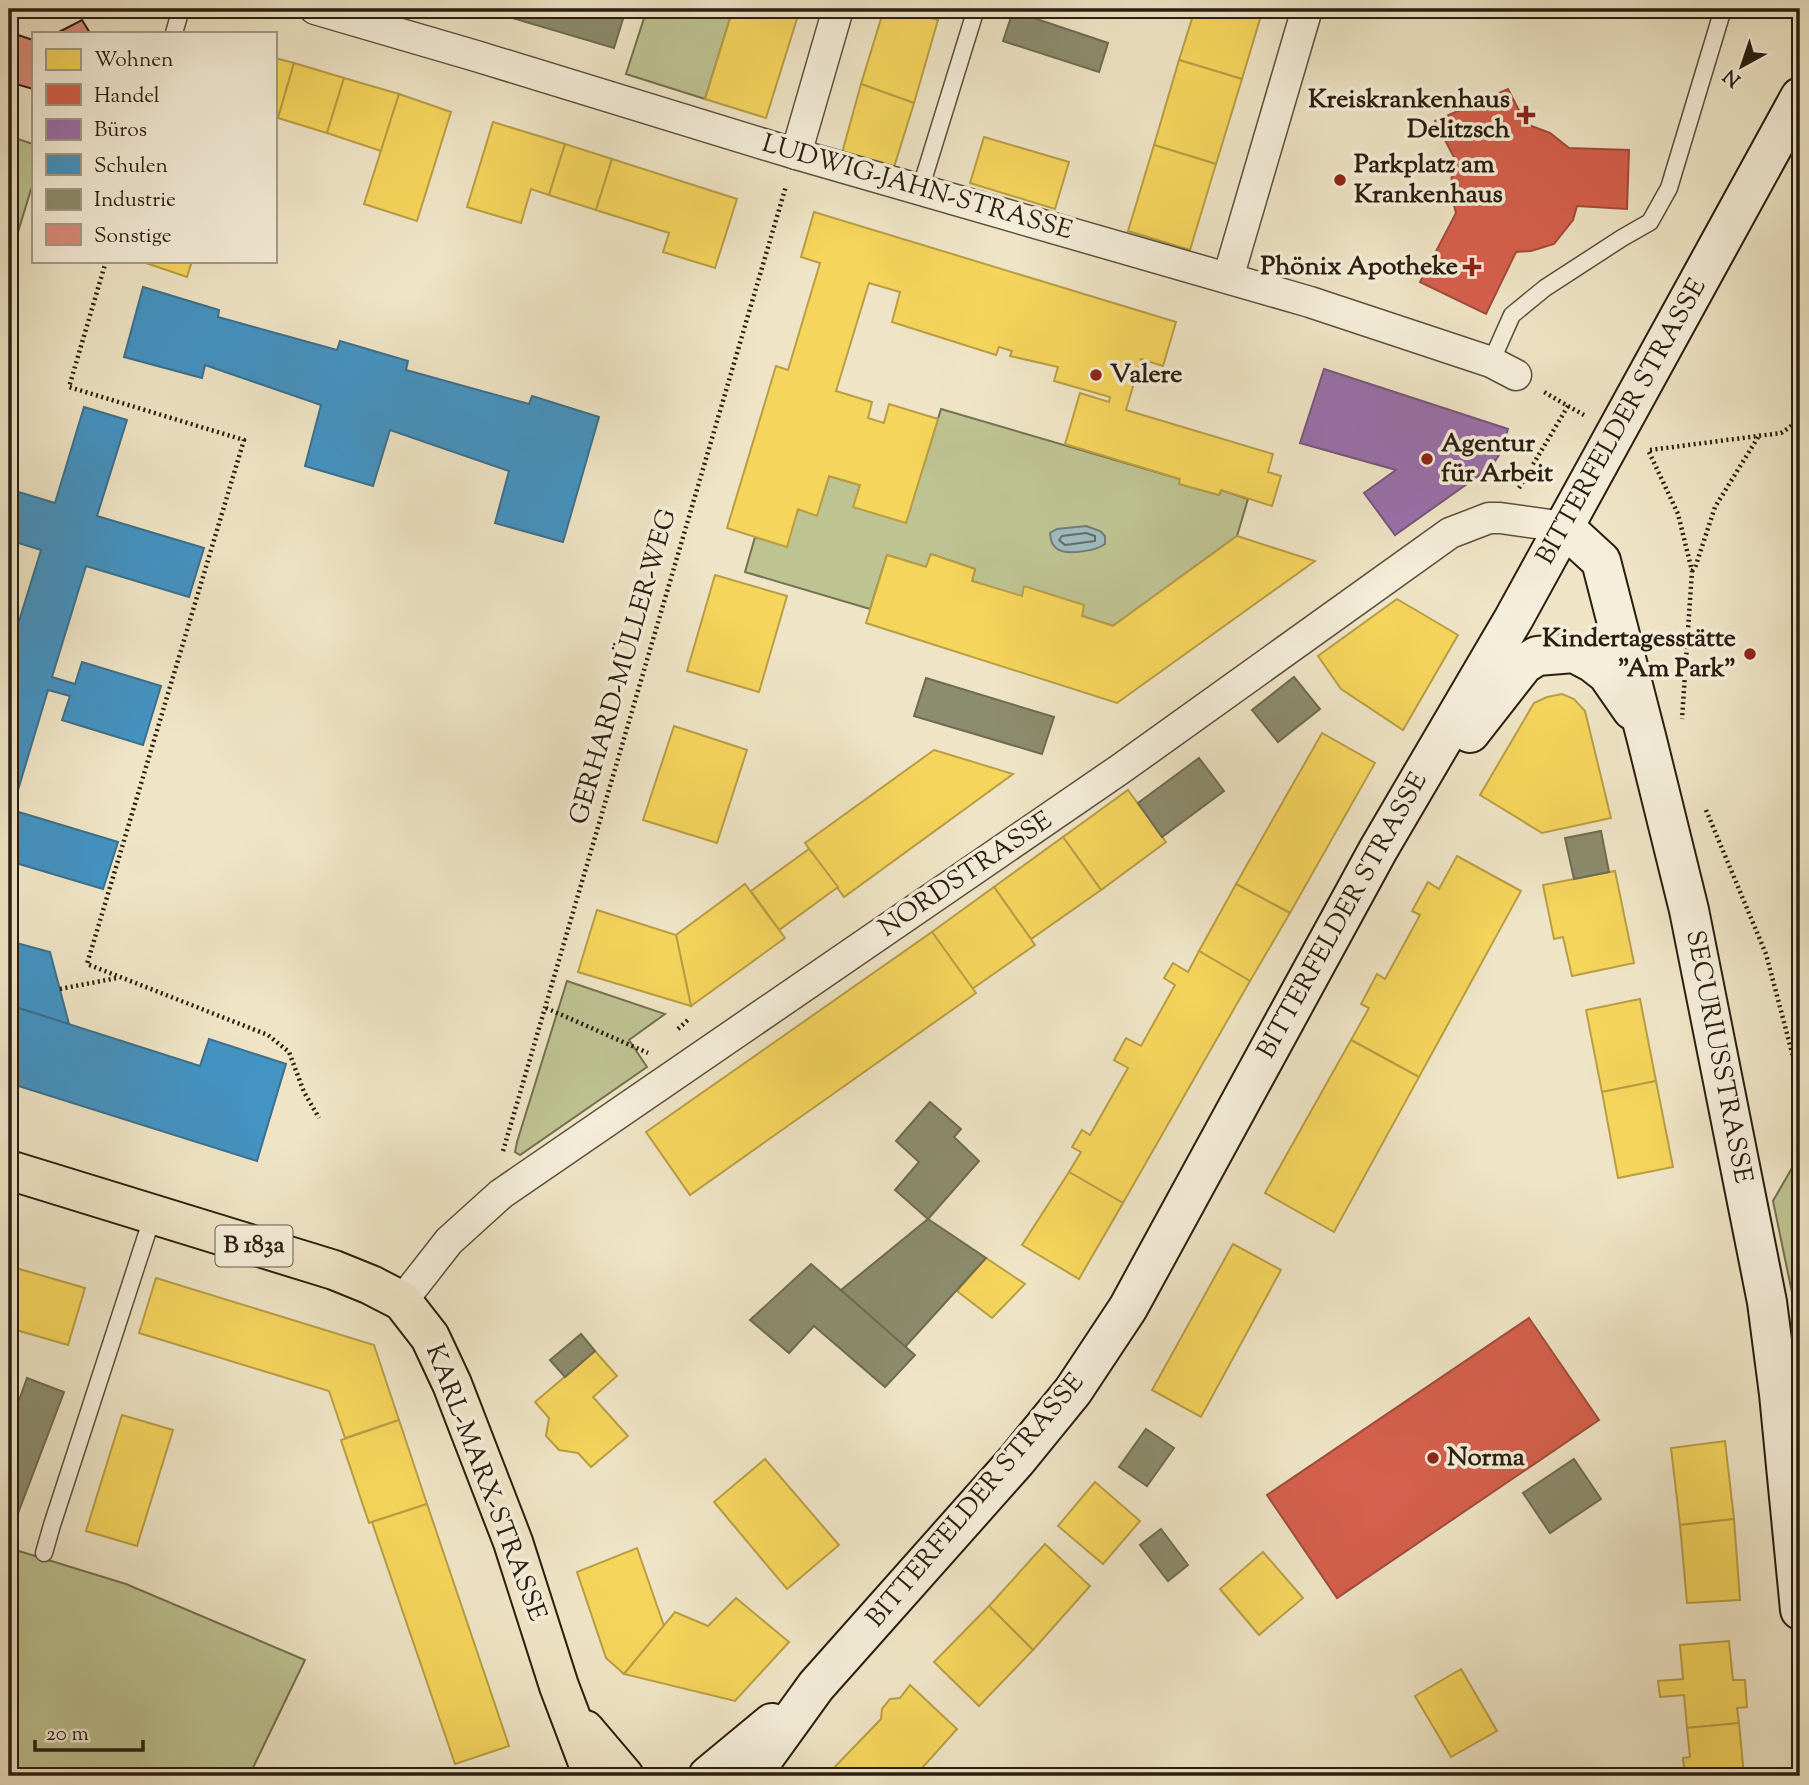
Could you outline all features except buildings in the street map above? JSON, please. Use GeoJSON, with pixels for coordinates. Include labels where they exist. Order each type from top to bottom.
{"type":"FeatureCollection","features":[{"type":"Feature","properties":{"kind":"main road","name":"KARL-MARX-STRASSE"},"geometry":{"type":"LineString","coordinates":[[9,1170],[334,1270],[402,1301],[430,1337],[452,1384],[513,1542],[567,1708],[593,1776]]}},
{"type":"Feature","properties":{"kind":"main road","name":"KARL-MARX-STRASSE"},"geometry":{"type":"LineString","coordinates":[[567,1708],[624,1776]]}},
{"type":"Feature","properties":{"kind":"street","name":"LUDWIG-JAHN-STRASSE"},"geometry":{"type":"LineString","coordinates":[[314,9],[796,154],[1310,302],[1503,369]]}},
{"type":"Feature","properties":{"kind":"street"},"geometry":{"type":"LineString","coordinates":[[796,154],[838,9]]}},
{"type":"Feature","properties":{"kind":"street"},"geometry":{"type":"LineString","coordinates":[[1228,278],[1307,9]]}},
{"type":"Feature","properties":{"kind":"street","name":"BITTERFELDER STRASSE"},"geometry":{"type":"LineString","coordinates":[[751,1776],[816,1686],[1016,1461],[1080,1381],[1128,1308],[1378,850],[1514,618],[1800,97]]}},
{"type":"Feature","properties":{"kind":"street","name":"NORDSTRASSE"},"geometry":{"type":"LineString","coordinates":[[402,1301],[449,1241],[501,1194],[1119,770],[1450,533],[1489,518],[1564,527]]}},
{"type":"Feature","properties":{"kind":"street","name":"SECURIUSSTRASSE"},"geometry":{"type":"LineString","coordinates":[[1564,527],[1601,561],[1689,910],[1767,1302],[1800,1610]]}},
{"type":"Feature","properties":{"kind":"street"},"geometry":{"type":"LineString","coordinates":[[1378,850],[1524,664],[1537,656],[1567,652],[1593,663],[1607,674],[1626,701],[1647,740]]}},
{"type":"Feature","properties":{"kind":"street","name":"BITTERFELDER STRASSE"},"geometry":{"type":"LineString","coordinates":[[708,1776],[816,1686]]}},
{"type":"Feature","properties":{"kind":"lane"},"geometry":{"type":"LineString","coordinates":[[174,32],[181,9]]}},
{"type":"Feature","properties":{"kind":"lane"},"geometry":{"type":"LineString","coordinates":[[920,190],[976,9]]}},
{"type":"Feature","properties":{"kind":"lane"},"geometry":{"type":"LineString","coordinates":[[1503,369],[1512,315],[1545,288],[1650,222],[1669,188],[1721,11]]}},
{"type":"Feature","properties":{"kind":"lane"},"geometry":{"type":"LineString","coordinates":[[44,1553],[153,1214]]}},
{"type":"Feature","properties":{"kind":"path","name":"GERHARD-MÜLLER-WEG"},"geometry":{"type":"LineString","coordinates":[[501,1194],[503,1147],[796,154]]}},
{"type":"Feature","properties":{"kind":"path"},"geometry":{"type":"LineString","coordinates":[[106,262],[69,387],[244,440],[87,964],[268,1035],[289,1052],[304,1092],[319,1118]]}},
{"type":"Feature","properties":{"kind":"path"},"geometry":{"type":"LineString","coordinates":[[1503,369],[1568,406],[1514,496]]}},
{"type":"Feature","properties":{"kind":"path"},"geometry":{"type":"LineString","coordinates":[[1682,719],[1692,571],[1678,514],[1648,450],[1781,433],[1800,417]]}},
{"type":"Feature","properties":{"kind":"path"},"geometry":{"type":"LineString","coordinates":[[1692,571],[1715,508],[1760,435]]}},
{"type":"Feature","properties":{"kind":"path"},"geometry":{"type":"LineString","coordinates":[[1706,810],[1766,954],[1800,1083]]}},
{"type":"Feature","properties":{"kind":"path"},"geometry":{"type":"LineString","coordinates":[[60,989],[120,977]]}},
{"type":"Feature","properties":{"kind":"path"},"geometry":{"type":"LineString","coordinates":[[546,1007],[651,1054]]}},
{"type":"Feature","properties":{"kind":"path"},"geometry":{"type":"LineString","coordinates":[[671,1036],[690,1018]]}},
{"type":"Feature","properties":{"kind":"green space"},"geometry":{"type":"Polygon","coordinates":[[[647,9],[733,9],[705,99],[626,74],[647,9]]]}},
{"type":"Feature","properties":{"kind":"green space"},"geometry":{"type":"Polygon","coordinates":[[[15,138],[32,144],[32,186],[9,261],[9,158],[15,138]]]}},
{"type":"Feature","properties":{"kind":"green space"},"geometry":{"type":"Polygon","coordinates":[[[941,409],[1180,479],[1180,484],[1219,495],[1221,490],[1248,499],[1237,536],[1113,626],[972,581],[975,569],[931,554],[926,567],[887,555],[870,609],[745,572],[755,537],[786,546],[798,509],[817,515],[829,476],[860,485],[854,507],[906,522],[941,409]]]}},
{"type":"Feature","properties":{"kind":"green space"},"geometry":{"type":"Polygon","coordinates":[[[567,981],[665,1014],[629,1040],[647,1067],[520,1155],[515,1152],[517,1142],[567,981]]]}},
{"type":"Feature","properties":{"kind":"green space"},"geometry":{"type":"Polygon","coordinates":[[[1800,1154],[1800,1331],[1773,1201],[1800,1154]]]}},
{"type":"Feature","properties":{"kind":"green space"},"geometry":{"type":"Polygon","coordinates":[[[9,1548],[126,1584],[305,1660],[249,1776],[9,1776],[9,1548]]]}},
{"type":"Feature","properties":{"kind":"water"},"geometry":{"type":"Polygon","coordinates":[[[1086,526],[1100,531],[1105,536],[1105,544],[1080,552],[1066,552],[1053,545],[1050,533],[1057,529],[1086,526]]]}},
{"type":"Feature","properties":{"kind":"place","name":"Kreiskrankenhaus Delitzsch"},"geometry":{"type":"Point","coordinates":[1526,115]}},
{"type":"Feature","properties":{"kind":"place","name":"Parkplatz am Krankenhaus"},"geometry":{"type":"Point","coordinates":[1340,180]}},
{"type":"Feature","properties":{"kind":"place","name":"Phönix Apotheke"},"geometry":{"type":"Point","coordinates":[1472,267]}},
{"type":"Feature","properties":{"kind":"place","name":"Valere"},"geometry":{"type":"Point","coordinates":[1096,375]}},
{"type":"Feature","properties":{"kind":"place","name":"Agentur für Arbeit"},"geometry":{"type":"Point","coordinates":[1427,459]}},
{"type":"Feature","properties":{"kind":"place","name":"Kindertagesstätte \"Am Park\""},"geometry":{"type":"Point","coordinates":[1750,654]}},
{"type":"Feature","properties":{"kind":"place","name":"Norma"},"geometry":{"type":"Point","coordinates":[1433,1458]}}]}
